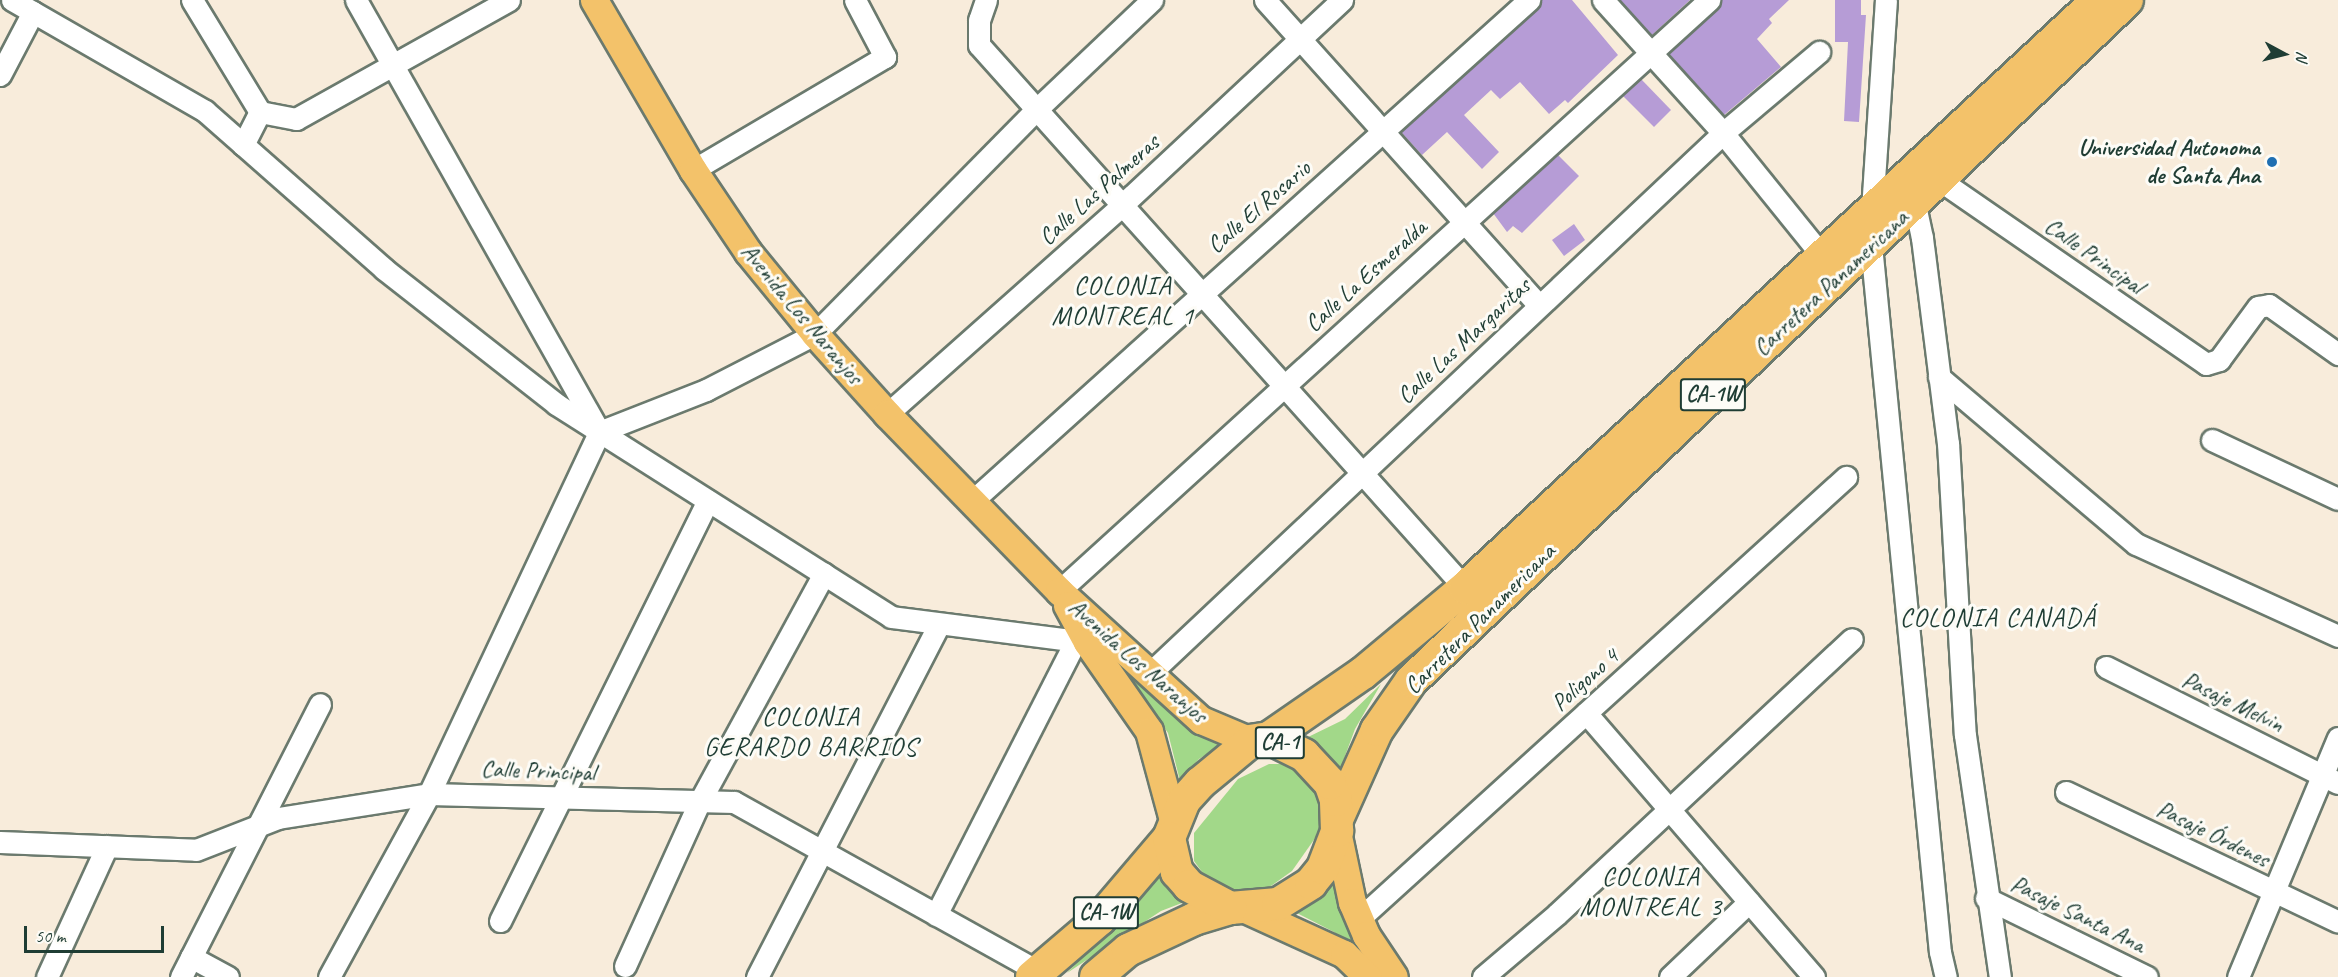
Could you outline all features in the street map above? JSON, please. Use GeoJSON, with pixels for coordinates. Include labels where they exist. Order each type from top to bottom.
{"type":"FeatureCollection","features":[{"type":"Feature","properties":{"kind":"highway","name":"Carretera Panamericana"},"geometry":{"type":"LineString","coordinates":[[1260,740],[1363,674],[1465,588],[2098,0]]}},
{"type":"Feature","properties":{"kind":"highway","name":"Carretera Panamericana"},"geometry":{"type":"LineString","coordinates":[[1337,824],[1377,730],[1411,681],[1941,181],[2127,0]]}},
{"type":"Feature","properties":{"kind":"highway","name":"CA-1"},"geometry":{"type":"LineString","coordinates":[[1171,829],[1200,783],[1260,740],[1291,747],[1320,768],[1330,783],[1337,824]]}},
{"type":"Feature","properties":{"kind":"highway"},"geometry":{"type":"LineString","coordinates":[[1171,829],[1177,872],[1189,886],[1236,908],[1278,904],[1311,883],[1323,868],[1337,824]]}},
{"type":"Feature","properties":{"kind":"highway","name":"CA-1W"},"geometry":{"type":"LineString","coordinates":[[1035,974],[1100,919],[1171,829]]}},
{"type":"Feature","properties":{"kind":"highway","name":"CA-1W"},"geometry":{"type":"LineString","coordinates":[[1095,977],[1143,942],[1236,908]]}},
{"type":"Feature","properties":{"kind":"main road","name":"Avenida Los Naranjos"},"geometry":{"type":"LineString","coordinates":[[594,0],[693,170],[747,252],[815,334],[971,502],[1059,591],[1149,674],[1202,720],[1260,740]]}},
{"type":"Feature","properties":{"kind":"main road","name":"Avenida Los Naranjos"},"geometry":{"type":"LineString","coordinates":[[1059,591],[1081,642],[1149,731],[1171,829]]}},
{"type":"Feature","properties":{"kind":"main road"},"geometry":{"type":"LineString","coordinates":[[1337,824],[1347,887],[1359,919],[1394,977]]}},
{"type":"Feature","properties":{"kind":"main road"},"geometry":{"type":"LineString","coordinates":[[1236,908],[1344,954],[1368,977]]}},
{"type":"Feature","properties":{"kind":"street"},"geometry":{"type":"LineString","coordinates":[[12,0],[205,111],[384,269],[556,404],[891,617],[1081,642],[936,915]]}},
{"type":"Feature","properties":{"kind":"street"},"geometry":{"type":"LineString","coordinates":[[192,0],[260,112],[296,118],[509,0]]}},
{"type":"Feature","properties":{"kind":"street"},"geometry":{"type":"LineString","coordinates":[[356,0],[599,432]]}},
{"type":"Feature","properties":{"kind":"street"},"geometry":{"type":"LineString","coordinates":[[693,170],[885,57],[855,0]]}},
{"type":"Feature","properties":{"kind":"street"},"geometry":{"type":"LineString","coordinates":[[986,0],[979,20],[979,45],[1465,588]]}},
{"type":"Feature","properties":{"kind":"street"},"geometry":{"type":"LineString","coordinates":[[329,977],[429,794],[599,432],[706,390],[815,334],[1036,110],[1152,0]]}},
{"type":"Feature","properties":{"kind":"street"},"geometry":{"type":"LineString","coordinates":[[1265,0],[1539,305]]}},
{"type":"Feature","properties":{"kind":"street","name":"Calle Las Palmeras"},"geometry":{"type":"LineString","coordinates":[[887,414],[1122,205],[1342,0]]}},
{"type":"Feature","properties":{"kind":"street","name":"Calle El Rosario"},"geometry":{"type":"LineString","coordinates":[[971,502],[1200,292],[1528,0]]}},
{"type":"Feature","properties":{"kind":"street"},"geometry":{"type":"LineString","coordinates":[[1603,0],[1723,133],[1823,256]]}},
{"type":"Feature","properties":{"kind":"street","name":"Calle La Esmeralda"},"geometry":{"type":"LineString","coordinates":[[1059,591],[1709,0]]}},
{"type":"Feature","properties":{"kind":"street"},"geometry":{"type":"LineString","coordinates":[[1872,210],[1886,0]]}},
{"type":"Feature","properties":{"kind":"street"},"geometry":{"type":"LineString","coordinates":[[0,75],[33,12]]}},
{"type":"Feature","properties":{"kind":"street","name":"Calle Las Margaritas"},"geometry":{"type":"LineString","coordinates":[[1149,674],[1723,133],[1820,51]]}},
{"type":"Feature","properties":{"kind":"street"},"geometry":{"type":"LineString","coordinates":[[243,145],[260,112]]}},
{"type":"Feature","properties":{"kind":"street","name":"Calle Principal"},"geometry":{"type":"LineString","coordinates":[[1941,181],[2206,364],[2219,360],[2258,307],[2269,305],[2338,354]]}},
{"type":"Feature","properties":{"kind":"street"},"geometry":{"type":"LineString","coordinates":[[1915,205],[1922,237],[1948,443],[1965,735],[1986,898],[2000,977]]}},
{"type":"Feature","properties":{"kind":"street"},"geometry":{"type":"LineString","coordinates":[[1871,245],[1940,952],[1946,977]]}},
{"type":"Feature","properties":{"kind":"street"},"geometry":{"type":"LineString","coordinates":[[1939,377],[2136,544],[2338,636]]}},
{"type":"Feature","properties":{"kind":"street"},"geometry":{"type":"LineString","coordinates":[[2212,440],[2338,499]]}},
{"type":"Feature","properties":{"kind":"street","name":"Poligono 4"},"geometry":{"type":"LineString","coordinates":[[1359,919],[1846,477]]}},
{"type":"Feature","properties":{"kind":"street"},"geometry":{"type":"LineString","coordinates":[[500,921],[708,501]]}},
{"type":"Feature","properties":{"kind":"street"},"geometry":{"type":"LineString","coordinates":[[626,966],[700,801],[824,574]]}},
{"type":"Feature","properties":{"kind":"street"},"geometry":{"type":"LineString","coordinates":[[757,977],[824,853],[939,625]]}},
{"type":"Feature","properties":{"kind":"street"},"geometry":{"type":"LineString","coordinates":[[1483,977],[1557,914],[1668,808],[1852,639]]}},
{"type":"Feature","properties":{"kind":"street","name":"Pasaje Melvin"},"geometry":{"type":"LineString","coordinates":[[2106,667],[2330,779]]}},
{"type":"Feature","properties":{"kind":"street"},"geometry":{"type":"LineString","coordinates":[[181,977],[320,704]]}},
{"type":"Feature","properties":{"kind":"street"},"geometry":{"type":"LineString","coordinates":[[1586,713],[1814,977]]}},
{"type":"Feature","properties":{"kind":"street"},"geometry":{"type":"LineString","coordinates":[[2238,977],[2274,891],[2330,779],[2338,738]]}},
{"type":"Feature","properties":{"kind":"street","name":"Pasaje Órdenes"},"geometry":{"type":"LineString","coordinates":[[2066,792],[2338,922]]}},
{"type":"Feature","properties":{"kind":"street","name":"Calle Principal"},"geometry":{"type":"LineString","coordinates":[[0,842],[196,850],[278,818],[429,794],[734,802],[936,915],[1035,974]]}},
{"type":"Feature","properties":{"kind":"street"},"geometry":{"type":"LineString","coordinates":[[47,977],[107,846]]}},
{"type":"Feature","properties":{"kind":"street","name":"Pasaje Santa Ana"},"geometry":{"type":"LineString","coordinates":[[1986,898],[2147,977]]}},
{"type":"Feature","properties":{"kind":"street"},"geometry":{"type":"LineString","coordinates":[[1670,977],[1749,902]]}},
{"type":"Feature","properties":{"kind":"street"},"geometry":{"type":"LineString","coordinates":[[191,957],[228,977]]}},
{"type":"Feature","properties":{"kind":"green space"},"geometry":{"type":"Polygon","coordinates":[[[1120,663],[1182,722],[1224,743],[1199,759],[1180,781],[1168,733],[1120,663]]]}},
{"type":"Feature","properties":{"kind":"green space"},"geometry":{"type":"Polygon","coordinates":[[[1381,684],[1355,729],[1338,775],[1324,754],[1304,739],[1345,719],[1381,684]]]}},
{"type":"Feature","properties":{"kind":"green space"},"geometry":{"type":"Polygon","coordinates":[[[1269,764],[1289,764],[1311,780],[1321,797],[1323,814],[1318,834],[1292,871],[1271,886],[1248,895],[1232,894],[1205,876],[1194,861],[1194,833],[1238,779],[1269,764]]]}},
{"type":"Feature","properties":{"kind":"green space"},"geometry":{"type":"Polygon","coordinates":[[[1161,866],[1187,901],[1161,911],[1067,973],[1145,893],[1161,866]]]}},
{"type":"Feature","properties":{"kind":"green space"},"geometry":{"type":"Polygon","coordinates":[[[1335,871],[1385,977],[1334,932],[1289,909],[1335,871]]]}},
{"type":"Feature","properties":{"kind":"building"},"geometry":{"type":"Polygon","coordinates":[[[1541,0],[1572,0],[1618,55],[1568,103],[1565,100],[1549,114],[1520,82],[1500,99],[1491,90],[1464,115],[1499,152],[1482,169],[1447,132],[1422,155],[1401,132],[1538,9],[1541,0]]]}},
{"type":"Feature","properties":{"kind":"building"},"geometry":{"type":"Polygon","coordinates":[[[1620,0],[1690,0],[1652,35],[1620,0]]]}},
{"type":"Feature","properties":{"kind":"building"},"geometry":{"type":"Polygon","coordinates":[[[1721,0],[1789,0],[1769,19],[1772,23],[1757,39],[1781,67],[1724,115],[1669,54],[1718,9],[1721,0]]]}},
{"type":"Feature","properties":{"kind":"building"},"geometry":{"type":"Polygon","coordinates":[[[1835,0],[1861,0],[1861,15],[1866,15],[1859,122],[1844,121],[1848,42],[1835,42],[1835,0]]]}},
{"type":"Feature","properties":{"kind":"building"},"geometry":{"type":"Polygon","coordinates":[[[1641,79],[1671,110],[1654,127],[1623,96],[1641,79]]]}},
{"type":"Feature","properties":{"kind":"building"},"geometry":{"type":"Polygon","coordinates":[[[1558,155],[1579,176],[1522,233],[1513,226],[1507,232],[1493,213],[1558,155]]]}},
{"type":"Feature","properties":{"kind":"building"},"geometry":{"type":"Polygon","coordinates":[[[1574,224],[1585,240],[1564,256],[1552,240],[1574,224]]]}},
{"type":"Feature","properties":{"kind":"place","name":"Universidad Autonoma de Santa Ana"},"geometry":{"type":"Point","coordinates":[2272,162]}},
{"type":"Feature","properties":{"kind":"district","name":"COLONIA MONTREAL 1"},"geometry":{"type":"Point","coordinates":[1123,301]}},
{"type":"Feature","properties":{"kind":"district","name":"COLONIA CANADÁ"},"geometry":{"type":"Point","coordinates":[1998,618]}},
{"type":"Feature","properties":{"kind":"district","name":"COLONIA GERARDO BARRIOS"},"geometry":{"type":"Point","coordinates":[811,732]}},
{"type":"Feature","properties":{"kind":"district","name":"COLONIA MONTREAL 3"},"geometry":{"type":"Point","coordinates":[1651,892]}}]}
